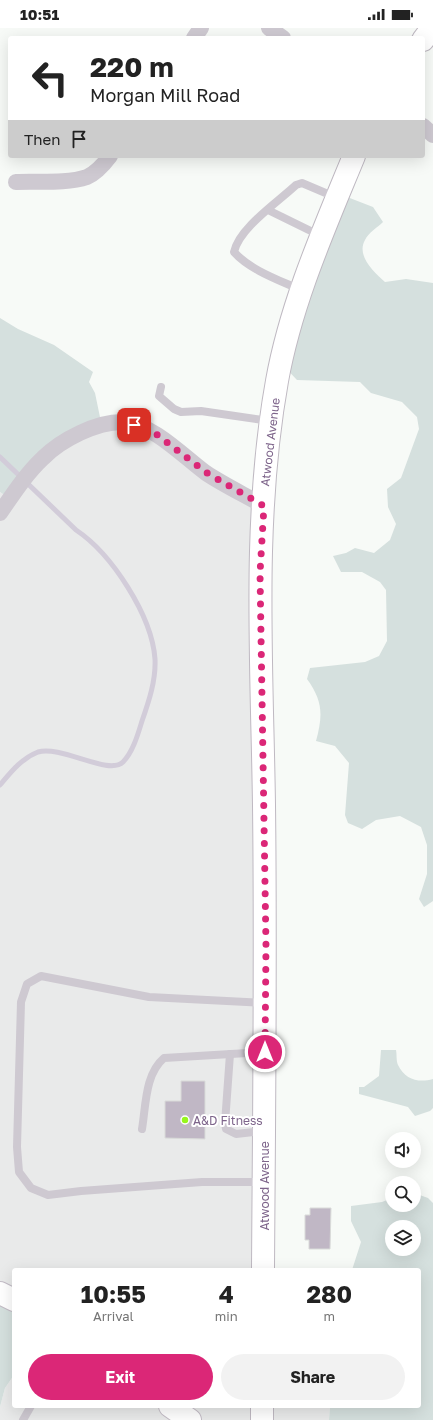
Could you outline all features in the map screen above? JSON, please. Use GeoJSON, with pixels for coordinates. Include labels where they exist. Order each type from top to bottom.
{"type":"FeatureCollection","features":[{"type":"Feature","properties":{"kind":"main road"},"geometry":{"type":"LineString","coordinates":[[425,37],[432,28]]}},
{"type":"Feature","properties":{"kind":"main road","name":"Atwood Avenue"},"geometry":{"type":"LineString","coordinates":[[263,1268],[265,1003],[260,573],[264,492],[271,421],[278,379],[301,291],[353,158]]}},
{"type":"Feature","properties":{"kind":"main road"},"geometry":{"type":"LineString","coordinates":[[0,1293],[12,1299]]}},
{"type":"Feature","properties":{"kind":"main road"},"geometry":{"type":"LineString","coordinates":[[173,1408],[190,1420]]}},
{"type":"Feature","properties":{"kind":"main road"},"geometry":{"type":"LineString","coordinates":[[262,1408],[262,1420]]}},
{"type":"Feature","properties":{"kind":"street"},"geometry":{"type":"LineString","coordinates":[[269,28],[280,36]]}},
{"type":"Feature","properties":{"kind":"street"},"geometry":{"type":"LineString","coordinates":[[425,128],[433,135]]}},
{"type":"Feature","properties":{"kind":"street"},"geometry":{"type":"LineString","coordinates":[[16,182],[74,180],[87,177],[94,173],[108,158]]}},
{"type":"Feature","properties":{"kind":"street"},"geometry":{"type":"LineString","coordinates":[[0,513],[16,489],[43,457],[66,439],[95,427],[124,422],[156,434],[207,473],[264,506]]}},
{"type":"Feature","properties":{"kind":"lane"},"geometry":{"type":"LineString","coordinates":[[301,291],[253,267],[234,252],[235,246],[244,234],[268,210],[296,185],[302,183],[337,198]]}},
{"type":"Feature","properties":{"kind":"lane"},"geometry":{"type":"LineString","coordinates":[[268,210],[322,236]]}},
{"type":"Feature","properties":{"kind":"lane"},"geometry":{"type":"LineString","coordinates":[[161,387],[159,396],[182,412],[201,411],[271,421]]}},
{"type":"Feature","properties":{"kind":"lane"},"geometry":{"type":"LineString","coordinates":[[263,1182],[202,1182],[81,1191],[48,1195],[31,1188],[19,1172],[18,1147],[21,1002],[27,984],[41,976],[149,997],[265,1003]]}},
{"type":"Feature","properties":{"kind":"lane"},"geometry":{"type":"LineString","coordinates":[[142,1129],[152,1074],[156,1065],[164,1058],[265,1052]]}},
{"type":"Feature","properties":{"kind":"lane"},"geometry":{"type":"LineString","coordinates":[[230,1054],[225,1123],[226,1129],[236,1134],[264,1131]]}},
{"type":"Feature","properties":{"kind":"lane"},"geometry":{"type":"LineString","coordinates":[[23,1420],[30,1408]]}},
{"type":"Feature","properties":{"kind":"shaded area"},"geometry":{"type":"Polygon","coordinates":[[[342,195],[373,207],[383,222],[368,235],[363,246],[364,258],[371,269],[385,282],[406,279],[433,283],[433,901],[424,907],[419,899],[427,874],[427,845],[421,827],[400,816],[376,820],[362,829],[348,823],[345,815],[349,763],[335,746],[316,741],[320,723],[319,701],[307,679],[310,668],[365,662],[379,656],[387,641],[386,590],[380,582],[362,572],[341,572],[333,556],[346,553],[355,548],[374,553],[390,540],[396,524],[388,507],[387,489],[401,478],[419,429],[417,417],[402,402],[371,393],[360,382],[297,380],[281,363],[342,195]]]}},
{"type":"Feature","properties":{"kind":"shaded area"},"geometry":{"type":"Polygon","coordinates":[[[0,318],[18,329],[54,345],[93,372],[89,382],[95,393],[101,422],[68,438],[9,498],[0,492],[0,318]]]}},
{"type":"Feature","properties":{"kind":"shaded area"},"geometry":{"type":"Polygon","coordinates":[[[129,425],[258,504],[261,1268],[12,1268],[12,1300],[0,1293],[0,492],[9,498],[68,438],[129,425]]]}},
{"type":"Feature","properties":{"kind":"shaded area"},"geometry":{"type":"Polygon","coordinates":[[[381,1050],[396,1050],[398,1065],[408,1077],[423,1081],[433,1079],[433,1108],[430,1111],[415,1116],[408,1107],[359,1094],[359,1087],[364,1087],[379,1076],[381,1050]]]}},
{"type":"Feature","properties":{"kind":"shaded area"},"geometry":{"type":"Polygon","coordinates":[[[421,1196],[428,1198],[433,1203],[433,1420],[329,1420],[330,1408],[421,1408],[421,1268],[353,1268],[361,1242],[351,1221],[351,1206],[385,1201],[385,1212],[421,1212],[421,1196]]]}},
{"type":"Feature","properties":{"kind":"shaded area"},"geometry":{"type":"Polygon","coordinates":[[[0,1293],[12,1300],[12,1378],[5,1388],[0,1407],[0,1293]]]}},
{"type":"Feature","properties":{"kind":"shaded area"},"geometry":{"type":"Polygon","coordinates":[[[12,1378],[12,1408],[330,1408],[329,1420],[0,1420],[0,1407],[5,1388],[12,1378]]]}},
{"type":"Feature","properties":{"kind":"building","name":"A&D Fitness"},"geometry":{"type":"Polygon","coordinates":[[[181,1081],[205,1081],[205,1139],[165,1138],[165,1101],[181,1101],[181,1081]]]}},
{"type":"Feature","properties":{"kind":"building"},"geometry":{"type":"Polygon","coordinates":[[[310,1208],[331,1208],[330,1249],[309,1249],[309,1240],[305,1240],[305,1215],[310,1215],[310,1208]]]}},
{"type":"Feature","properties":{"kind":"waterway"},"geometry":{"type":"LineString","coordinates":[[0,457],[76,530],[90,541],[116,570],[128,587],[146,624],[152,642],[155,659],[152,690],[139,731],[127,758],[123,762],[116,765],[107,765],[59,753],[48,751],[38,752],[22,762],[0,785]]}},
{"type":"Feature","properties":{"kind":"place","name":"A&D Fitness"},"geometry":{"type":"Point","coordinates":[185,1120]}},
{"type":"Feature","properties":{"kind":"route"},"geometry":{"type":"LineString","coordinates":[[134,425],[156,434],[207,473],[264,506],[260,573],[266,946],[265,1052]]}}]}
